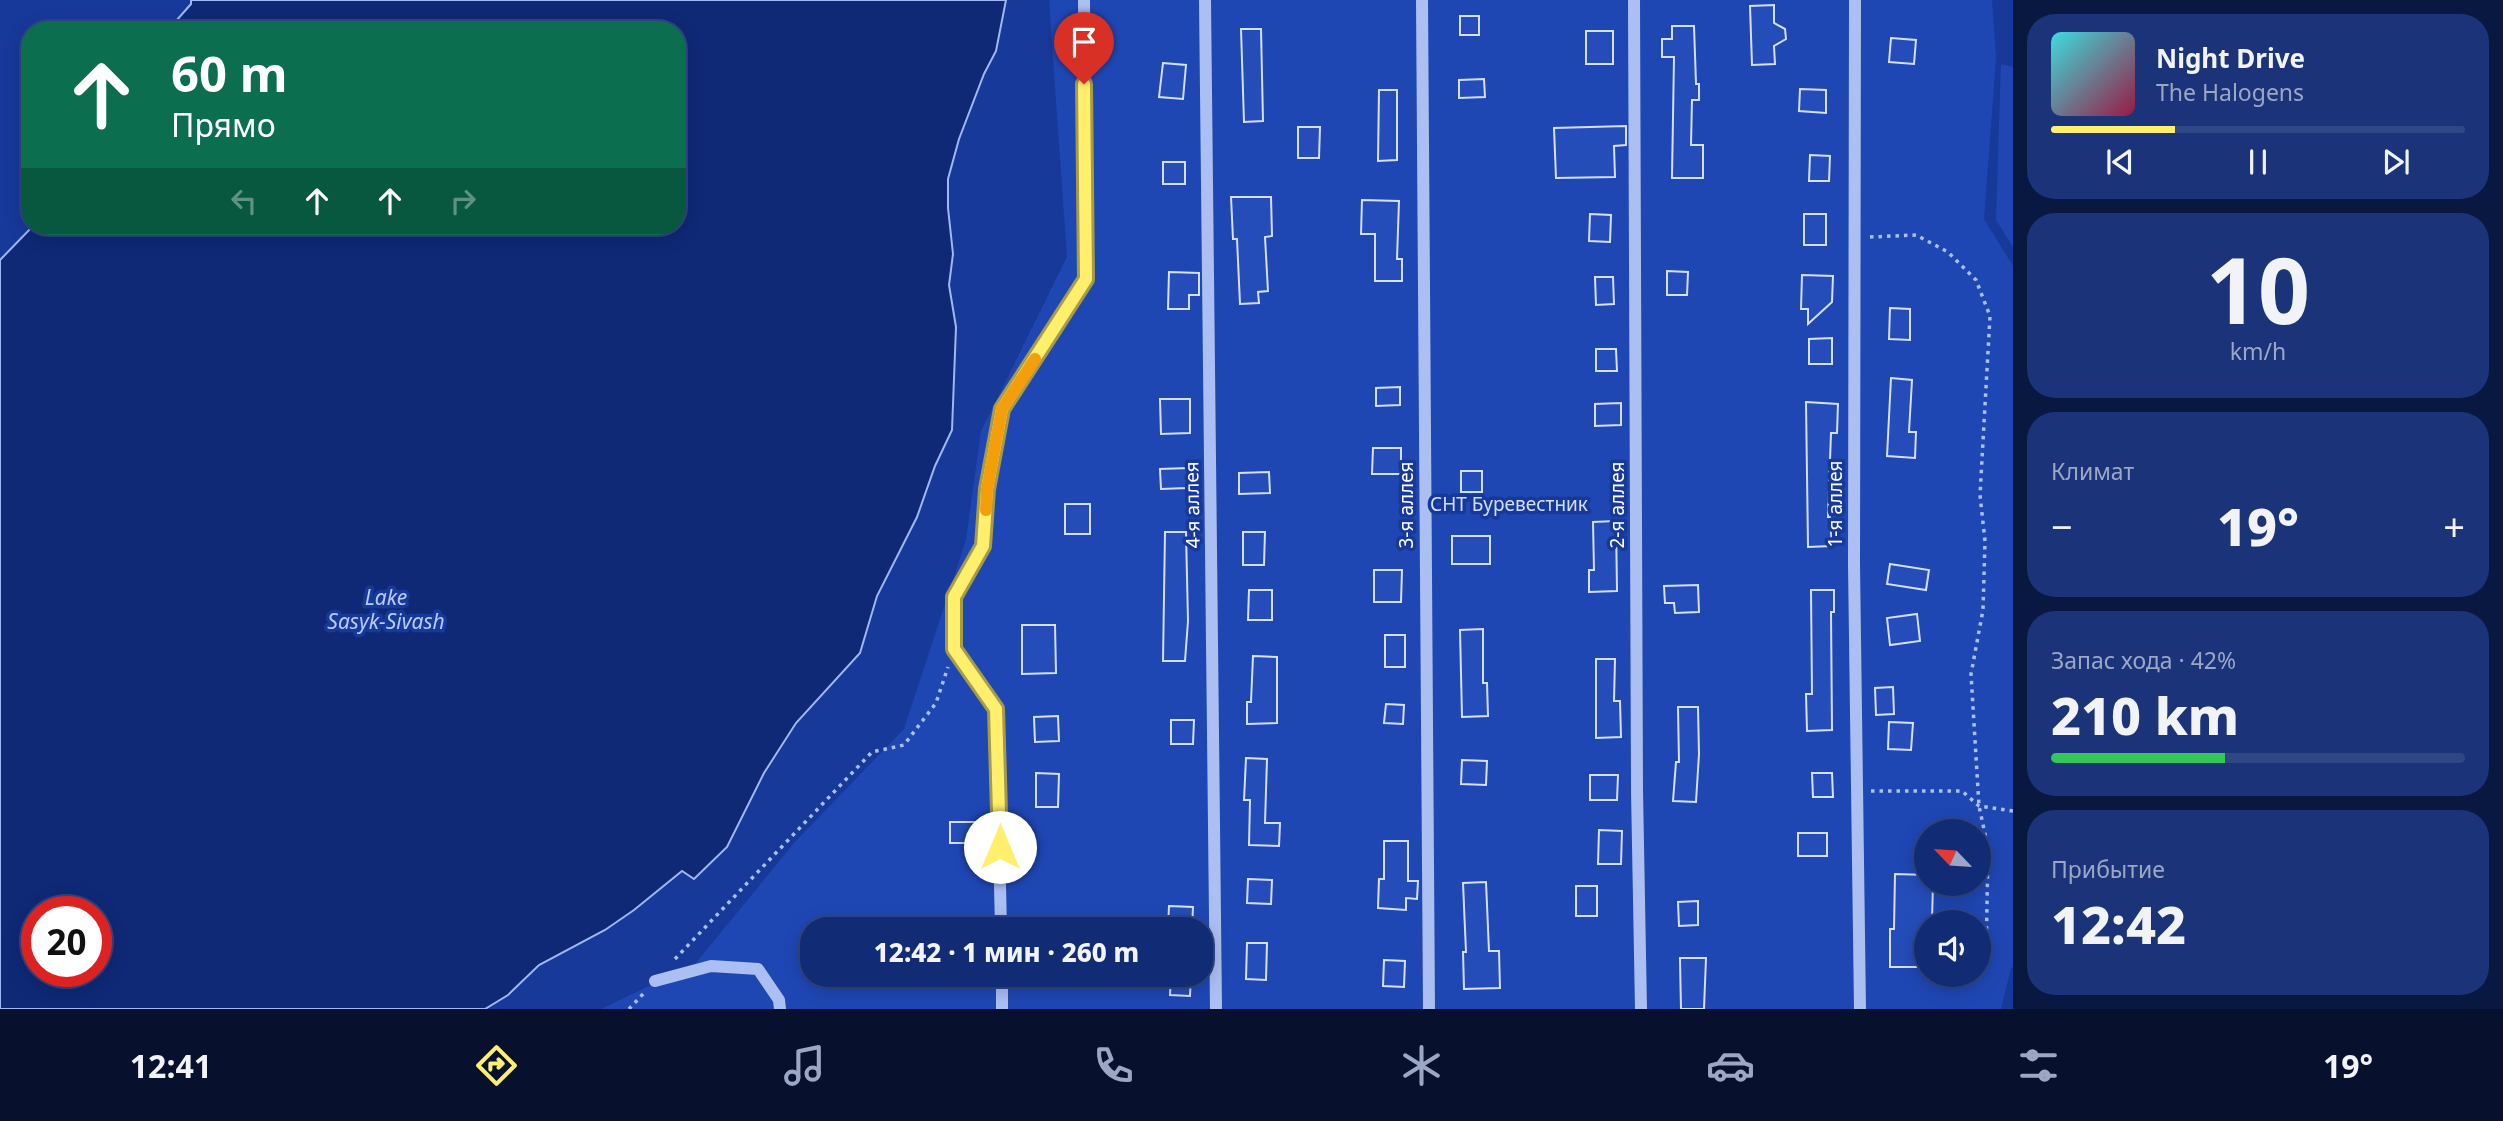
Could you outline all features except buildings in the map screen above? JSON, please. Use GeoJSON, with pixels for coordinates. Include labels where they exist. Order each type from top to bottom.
{"type":"FeatureCollection","features":[{"type":"Feature","properties":{"kind":"lane"},"geometry":{"type":"LineString","coordinates":[[1001,917],[996,709],[954,648],[954,597],[983,546],[987,489],[1002,409],[1086,279],[1084,0]]}},
{"type":"Feature","properties":{"kind":"lane","name":"4-я аллея"},"geometry":{"type":"LineString","coordinates":[[1205,0],[1216,1009]]}},
{"type":"Feature","properties":{"kind":"lane","name":"3-я аллея"},"geometry":{"type":"LineString","coordinates":[[1422,0],[1429,1009]]}},
{"type":"Feature","properties":{"kind":"lane","name":"2-я аллея"},"geometry":{"type":"LineString","coordinates":[[1634,0],[1637,790],[1641,1009]]}},
{"type":"Feature","properties":{"kind":"lane","name":"1-я аллея"},"geometry":{"type":"LineString","coordinates":[[1855,0],[1854,564],[1860,1009]]}},
{"type":"Feature","properties":{"kind":"lane"},"geometry":{"type":"LineString","coordinates":[[655,981],[711,966],[758,970],[779,1000],[780,1009]]}},
{"type":"Feature","properties":{"kind":"lane"},"geometry":{"type":"LineString","coordinates":[[1002,987],[1002,1009]]}},
{"type":"Feature","properties":{"kind":"path"},"geometry":{"type":"LineString","coordinates":[[1855,237],[1916,235],[1948,252],[1976,280],[1990,316],[1980,495],[1985,541],[1983,610],[1971,674],[1979,806],[1988,848],[1987,910]]}},
{"type":"Feature","properties":{"kind":"path"},"geometry":{"type":"LineString","coordinates":[[629,1009],[761,865],[872,752],[904,745],[936,703],[954,648]]}},
{"type":"Feature","properties":{"kind":"path"},"geometry":{"type":"LineString","coordinates":[[1857,791],[1962,790],[1979,806],[2013,811]]}},
{"type":"Feature","properties":{"kind":"green space","name":"СНТ Буревестник"},"geometry":{"type":"Polygon","coordinates":[[[1049,0],[1992,0],[1996,58],[1984,219],[2013,266],[2013,967],[2001,1009],[601,1009],[695,964],[795,842],[904,729],[966,540],[981,431],[1067,257],[1049,0]]]}},
{"type":"Feature","properties":{"kind":"green space"},"geometry":{"type":"Polygon","coordinates":[[[2001,64],[2013,67],[2013,247],[1996,220],[2001,64]]]}},
{"type":"Feature","properties":{"kind":"water","name":"Lake Sasyk-Sivash"},"geometry":{"type":"Polygon","coordinates":[[[191,0],[1006,0],[996,51],[984,74],[959,139],[948,179],[953,254],[949,285],[956,327],[952,430],[935,466],[917,517],[877,596],[860,653],[796,723],[764,773],[727,847],[694,879],[682,871],[605,930],[539,965],[508,995],[485,1009],[0,1009],[0,260],[24,235],[686,235],[686,21],[176,21],[191,4],[191,0]]]}},
{"type":"Feature","properties":{"kind":"slow traffic"},"geometry":{"type":"LineString","coordinates":[[986,510],[987,489],[1002,409],[1035,359]]}},
{"type":"Feature","properties":{"kind":"route"},"geometry":{"type":"LineString","coordinates":[[1000,847],[996,709],[954,649],[954,597],[983,546],[987,489],[1002,409],[1086,279],[1084,84]]}}]}
